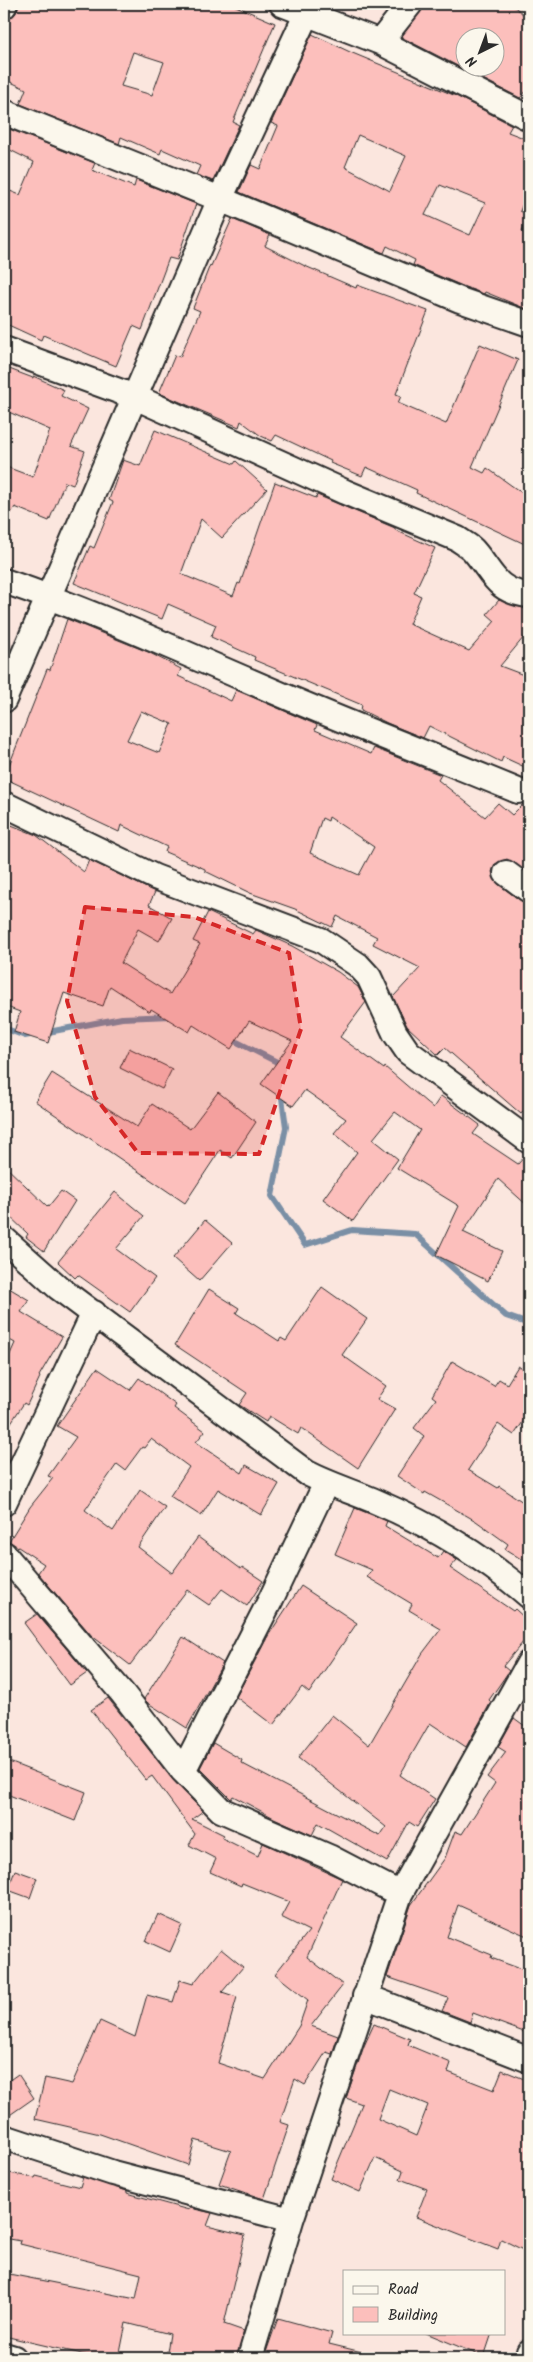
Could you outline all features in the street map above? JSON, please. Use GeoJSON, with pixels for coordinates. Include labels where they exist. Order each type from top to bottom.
{"type":"FeatureCollection","features":[{"type":"Feature","properties":{"kind":"street"},"geometry":{"type":"LineString","coordinates":[[282,4],[380,42],[529,118]]}},
{"type":"Feature","properties":{"kind":"street"},"geometry":{"type":"LineString","coordinates":[[380,42],[410,4]]}},
{"type":"Feature","properties":{"kind":"street"},"geometry":{"type":"LineString","coordinates":[[4,700],[220,199],[307,13]]}},
{"type":"Feature","properties":{"kind":"street"},"geometry":{"type":"LineString","coordinates":[[4,112],[220,199],[460,300],[529,324]]}},
{"type":"Feature","properties":{"kind":"street"},"geometry":{"type":"LineString","coordinates":[[4,348],[135,397],[345,492],[458,539],[473,550],[504,588],[517,594],[529,595]]}},
{"type":"Feature","properties":{"kind":"street"},"geometry":{"type":"LineString","coordinates":[[4,581],[50,596],[192,654],[293,700],[518,791]]}},
{"type":"Feature","properties":{"kind":"street"},"geometry":{"type":"LineString","coordinates":[[4,804],[155,877],[321,940],[358,965],[369,977],[395,1033],[408,1052],[529,1141]]}},
{"type":"Feature","properties":{"kind":"street"},"geometry":{"type":"LineString","coordinates":[[506,873],[529,890]]}},
{"type":"Feature","properties":{"kind":"street"},"geometry":{"type":"LineString","coordinates":[[4,1239],[59,1288],[307,1473],[326,1483],[378,1503],[441,1534],[508,1578],[529,1596]]}},
{"type":"Feature","properties":{"kind":"street"},"geometry":{"type":"LineString","coordinates":[[4,1504],[94,1313]]}},
{"type":"Feature","properties":{"kind":"street"},"geometry":{"type":"LineString","coordinates":[[183,1771],[271,1599],[326,1483]]}},
{"type":"Feature","properties":{"kind":"street"},"geometry":{"type":"LineString","coordinates":[[4,1554],[123,1694],[183,1771],[221,1810],[329,1857],[400,1894]]}},
{"type":"Feature","properties":{"kind":"street"},"geometry":{"type":"LineString","coordinates":[[250,2358],[291,2220],[400,1894],[529,1663]]}},
{"type":"Feature","properties":{"kind":"street"},"geometry":{"type":"LineString","coordinates":[[365,1996],[529,2060]]}},
{"type":"Feature","properties":{"kind":"street"},"geometry":{"type":"LineString","coordinates":[[4,2137],[113,2173],[291,2220]]}},
{"type":"Feature","properties":{"kind":"street"},"geometry":{"type":"LineString","coordinates":[[528,2358],[529,2352]]}},
{"type":"Feature","properties":{"kind":"street"},"geometry":{"type":"LineString","coordinates":[[4,2355],[14,2358]]}},
{"type":"Feature","properties":{"kind":"highlighted area"},"geometry":{"type":"Polygon","coordinates":[[[85,907],[194,917],[289,953],[301,1029],[259,1154],[138,1153],[95,1097],[67,1001],[85,907]]]}},
{"type":"Feature","properties":{"kind":"building"},"geometry":{"type":"Polygon","coordinates":[[[19,4],[231,4],[275,23],[233,122],[239,125],[213,181],[196,175],[200,166],[162,149],[160,154],[121,137],[119,144],[20,104],[26,89],[4,79],[4,23],[16,13],[19,4]],[[133,52],[121,86],[152,95],[164,62],[133,52]]]}},
{"type":"Feature","properties":{"kind":"building"},"geometry":{"type":"Polygon","coordinates":[[[426,4],[511,4],[529,19],[529,88],[520,98],[481,78],[506,78],[506,28],[456,28],[456,65],[401,37],[426,4]]]}},
{"type":"Feature","properties":{"kind":"building"},"geometry":{"type":"Polygon","coordinates":[[[312,34],[350,52],[456,96],[512,125],[508,132],[529,140],[529,188],[520,211],[529,215],[522,231],[529,235],[529,310],[485,292],[484,294],[465,287],[413,265],[415,260],[387,246],[384,253],[239,192],[251,165],[260,169],[278,126],[271,123],[312,34]],[[358,135],[345,167],[390,191],[406,156],[358,135]],[[440,185],[425,215],[470,235],[485,203],[440,185]]]}},
{"type":"Feature","properties":{"kind":"building"},"geometry":{"type":"Polygon","coordinates":[[[4,129],[8,131],[9,129],[95,163],[92,170],[134,187],[136,180],[196,204],[177,260],[169,258],[142,330],[133,326],[116,366],[43,335],[41,340],[4,323],[4,210],[10,191],[20,195],[34,162],[4,147],[4,129]]]}},
{"type":"Feature","properties":{"kind":"building"},"geometry":{"type":"Polygon","coordinates":[[[232,219],[270,235],[265,246],[305,266],[356,288],[357,285],[428,311],[396,394],[401,396],[398,403],[446,424],[480,344],[518,360],[472,467],[484,473],[487,468],[529,498],[529,546],[416,493],[417,490],[366,467],[362,476],[330,463],[331,461],[276,435],[272,441],[261,436],[241,421],[239,427],[159,393],[175,355],[180,357],[200,311],[193,308],[210,265],[232,219]]]}},
{"type":"Feature","properties":{"kind":"building"},"geometry":{"type":"Polygon","coordinates":[[[4,367],[33,378],[33,376],[64,390],[61,396],[88,409],[71,446],[85,451],[73,485],[65,482],[49,521],[15,507],[4,524],[4,466],[33,477],[50,430],[4,410],[4,367]]]}},
{"type":"Feature","properties":{"kind":"building"},"geometry":{"type":"Polygon","coordinates":[[[155,430],[234,464],[236,461],[267,489],[222,538],[201,519],[181,574],[233,596],[238,583],[240,584],[275,482],[316,498],[317,495],[395,528],[395,530],[435,548],[414,593],[421,596],[409,624],[469,651],[495,621],[487,614],[499,600],[529,610],[529,631],[500,666],[529,677],[529,769],[503,757],[501,762],[429,726],[423,738],[387,723],[361,710],[362,705],[254,660],[255,657],[211,637],[216,625],[168,604],[162,619],[74,583],[90,546],[94,548],[113,502],[109,500],[123,460],[140,466],[155,430]]]}},
{"type":"Feature","properties":{"kind":"building"},"geometry":{"type":"Polygon","coordinates":[[[67,619],[148,652],[181,669],[178,676],[231,701],[236,690],[317,725],[315,730],[371,754],[374,748],[441,775],[438,780],[485,817],[498,803],[512,815],[529,798],[529,873],[507,859],[495,864],[492,872],[498,884],[521,901],[529,903],[529,1105],[521,1114],[445,1048],[438,1055],[407,1026],[393,997],[420,968],[373,944],[377,937],[337,916],[332,927],[295,909],[250,893],[205,871],[205,869],[165,852],[167,847],[121,825],[119,832],[4,778],[47,669],[50,670],[67,619]],[[141,711],[127,740],[159,753],[172,724],[141,711]],[[329,817],[328,821],[322,818],[310,853],[359,875],[374,847],[329,817]]]}},
{"type":"Feature","properties":{"kind":"building"},"geometry":{"type":"Polygon","coordinates":[[[4,822],[36,835],[84,872],[89,860],[155,892],[149,905],[172,918],[159,941],[138,929],[121,963],[170,994],[200,944],[193,941],[208,912],[253,934],[256,930],[292,946],[338,972],[358,987],[366,1002],[340,1037],[384,1069],[385,1067],[433,1108],[441,1096],[480,1125],[473,1134],[518,1164],[529,1154],[529,1207],[498,1179],[463,1232],[502,1251],[488,1281],[436,1255],[459,1206],[397,1168],[420,1130],[395,1112],[373,1139],[398,1159],[353,1221],[323,1199],[357,1152],[334,1133],[346,1119],[305,1090],[293,1106],[261,1084],[292,1041],[249,1021],[231,1049],[193,1025],[189,1032],[151,1009],[150,1012],[110,986],[103,1006],[64,993],[48,1043],[14,1032],[20,1012],[4,1006],[4,822]]]}},
{"type":"Feature","properties":{"kind":"building"},"geometry":{"type":"Polygon","coordinates":[[[129,1048],[172,1069],[162,1089],[120,1068],[129,1048]]]}},
{"type":"Feature","properties":{"kind":"building"},"geometry":{"type":"Polygon","coordinates":[[[52,1073],[137,1127],[152,1104],[190,1129],[218,1092],[256,1122],[232,1158],[220,1150],[185,1203],[35,1101],[52,1073]]]}},
{"type":"Feature","properties":{"kind":"building"},"geometry":{"type":"Polygon","coordinates":[[[4,1165],[48,1207],[61,1191],[75,1201],[44,1251],[26,1237],[28,1234],[4,1211],[4,1165]]]}},
{"type":"Feature","properties":{"kind":"building"},"geometry":{"type":"Polygon","coordinates":[[[115,1192],[144,1216],[116,1249],[155,1278],[130,1312],[78,1275],[75,1278],[58,1262],[115,1192]]]}},
{"type":"Feature","properties":{"kind":"building"},"geometry":{"type":"Polygon","coordinates":[[[205,1220],[232,1243],[199,1281],[173,1258],[205,1220]]]}},
{"type":"Feature","properties":{"kind":"building"},"geometry":{"type":"Polygon","coordinates":[[[4,1285],[29,1300],[21,1312],[62,1337],[39,1376],[27,1405],[24,1403],[4,1433],[4,1368],[15,1343],[6,1338],[4,1342],[4,1285]]]}},
{"type":"Feature","properties":{"kind":"building"},"geometry":{"type":"Polygon","coordinates":[[[322,1287],[367,1319],[342,1355],[386,1386],[377,1399],[395,1409],[358,1468],[301,1428],[298,1434],[269,1416],[266,1422],[239,1405],[247,1393],[175,1345],[209,1289],[239,1308],[236,1313],[279,1341],[281,1338],[286,1341],[322,1287]]]}},
{"type":"Feature","properties":{"kind":"building"},"geometry":{"type":"Polygon","coordinates":[[[452,1361],[494,1386],[499,1379],[507,1384],[518,1366],[529,1373],[529,1413],[514,1435],[498,1424],[468,1470],[498,1488],[499,1486],[529,1506],[529,1564],[505,1549],[508,1544],[476,1521],[425,1492],[424,1494],[397,1476],[424,1436],[414,1428],[436,1399],[432,1396],[452,1361]]]}},
{"type":"Feature","properties":{"kind":"building"},"geometry":{"type":"Polygon","coordinates":[[[97,1368],[130,1390],[139,1378],[176,1405],[174,1408],[205,1431],[196,1442],[242,1473],[246,1465],[279,1484],[261,1515],[218,1489],[201,1516],[170,1496],[189,1467],[151,1439],[144,1448],[142,1447],[125,1470],[117,1464],[85,1510],[113,1531],[140,1490],[165,1507],[138,1547],[172,1573],[198,1537],[241,1569],[242,1567],[263,1581],[247,1606],[222,1589],[209,1605],[187,1590],[130,1665],[92,1636],[38,1573],[44,1564],[9,1541],[30,1507],[53,1478],[48,1476],[76,1437],[57,1426],[97,1368]]]}},
{"type":"Feature","properties":{"kind":"building"},"geometry":{"type":"Polygon","coordinates":[[[355,1508],[387,1521],[385,1526],[438,1558],[443,1551],[457,1560],[450,1568],[513,1611],[515,1609],[529,1622],[529,1635],[503,1666],[509,1671],[489,1700],[491,1702],[466,1747],[430,1723],[400,1775],[435,1799],[417,1827],[409,1822],[387,1862],[318,1823],[312,1835],[274,1818],[233,1796],[231,1799],[200,1768],[213,1743],[242,1760],[241,1763],[380,1836],[386,1827],[298,1758],[332,1715],[369,1745],[422,1654],[441,1629],[409,1610],[412,1604],[367,1577],[372,1570],[335,1554],[355,1508]]]}},
{"type":"Feature","properties":{"kind":"building"},"geometry":{"type":"Polygon","coordinates":[[[301,1586],[357,1623],[309,1693],[302,1687],[273,1725],[236,1697],[268,1636],[301,1586]]]}},
{"type":"Feature","properties":{"kind":"building"},"geometry":{"type":"Polygon","coordinates":[[[37,1614],[87,1673],[70,1685],[24,1623],[37,1614]]]}},
{"type":"Feature","properties":{"kind":"building"},"geometry":{"type":"Polygon","coordinates":[[[183,1637],[223,1663],[187,1728],[144,1699],[183,1637]]]}},
{"type":"Feature","properties":{"kind":"building"},"geometry":{"type":"Polygon","coordinates":[[[108,1698],[172,1779],[203,1811],[192,1819],[224,1835],[222,1838],[258,1856],[263,1843],[342,1879],[307,1957],[343,1985],[311,2026],[338,2036],[332,2054],[326,2052],[305,2085],[295,2079],[280,2122],[289,2125],[264,2199],[219,2184],[231,2151],[195,2140],[188,2165],[100,2134],[35,2119],[45,2078],[72,2084],[100,2021],[135,2037],[147,1995],[173,2002],[180,1980],[193,1984],[221,1949],[243,1967],[222,1992],[237,1997],[218,2063],[265,2079],[299,2026],[308,2000],[275,1974],[309,1931],[281,1917],[289,1902],[242,1883],[241,1886],[210,1872],[216,1859],[189,1845],[195,1834],[152,1776],[146,1780],[91,1710],[108,1698]]]}},
{"type":"Feature","properties":{"kind":"building"},"geometry":{"type":"Polygon","coordinates":[[[514,1718],[529,1729],[529,1937],[458,1905],[447,1937],[492,1955],[491,1958],[529,1972],[529,2034],[473,2013],[470,2022],[442,2011],[448,1998],[387,1977],[411,1905],[445,1858],[455,1831],[462,1834],[495,1783],[487,1777],[506,1752],[498,1747],[514,1718]]]}},
{"type":"Feature","properties":{"kind":"building"},"geometry":{"type":"Polygon","coordinates":[[[4,1760],[86,1792],[75,1821],[4,1793],[4,1760]]]}},
{"type":"Feature","properties":{"kind":"building"},"geometry":{"type":"Polygon","coordinates":[[[15,1870],[37,1878],[30,1898],[8,1890],[15,1870]]]}},
{"type":"Feature","properties":{"kind":"building"},"geometry":{"type":"Polygon","coordinates":[[[158,1914],[182,1925],[170,1952],[146,1941],[158,1914]]]}},
{"type":"Feature","properties":{"kind":"building"},"geometry":{"type":"Polygon","coordinates":[[[374,2024],[410,2039],[408,2045],[451,2063],[448,2072],[494,2090],[502,2070],[529,2081],[529,2253],[501,2239],[498,2249],[416,2217],[427,2189],[400,2179],[403,2171],[375,2158],[360,2192],[331,2179],[362,2104],[346,2098],[364,2046],[374,2024]],[[389,2089],[378,2119],[416,2136],[428,2105],[389,2089]]]}},
{"type":"Feature","properties":{"kind":"building"},"geometry":{"type":"Polygon","coordinates":[[[18,2074],[34,2098],[4,2119],[4,2084],[18,2074]]]}},
{"type":"Feature","properties":{"kind":"building"},"geometry":{"type":"Polygon","coordinates":[[[4,2172],[35,2178],[36,2176],[80,2187],[83,2177],[127,2191],[127,2193],[189,2210],[190,2208],[212,2213],[207,2226],[245,2235],[224,2324],[244,2331],[237,2358],[166,2358],[170,2334],[126,2323],[119,2358],[82,2354],[4,2336],[4,2301],[9,2274],[136,2299],[141,2274],[20,2244],[21,2241],[4,2238],[4,2172]]]}},
{"type":"Feature","properties":{"kind":"building"},"geometry":{"type":"Polygon","coordinates":[[[278,2318],[332,2333],[329,2344],[362,2352],[361,2358],[264,2358],[278,2318]]]}},
{"type":"Feature","properties":{"kind":"building"},"geometry":{"type":"Polygon","coordinates":[[[428,2334],[492,2334],[484,2357],[428,2334]]]}},
{"type":"Feature","properties":{"kind":"waterway"},"geometry":{"type":"LineString","coordinates":[[43,1033],[122,1018],[172,1016]]}},
{"type":"Feature","properties":{"kind":"waterway"},"geometry":{"type":"LineString","coordinates":[[4,1028],[25,1036],[34,1034]]}},
{"type":"Feature","properties":{"kind":"waterway"},"geometry":{"type":"LineString","coordinates":[[229,1038],[277,1062],[278,1069]]}},
{"type":"Feature","properties":{"kind":"waterway"},"geometry":{"type":"LineString","coordinates":[[281,1091],[286,1127],[272,1196],[305,1245],[352,1230],[415,1234],[506,1316],[529,1324]]}}]}
